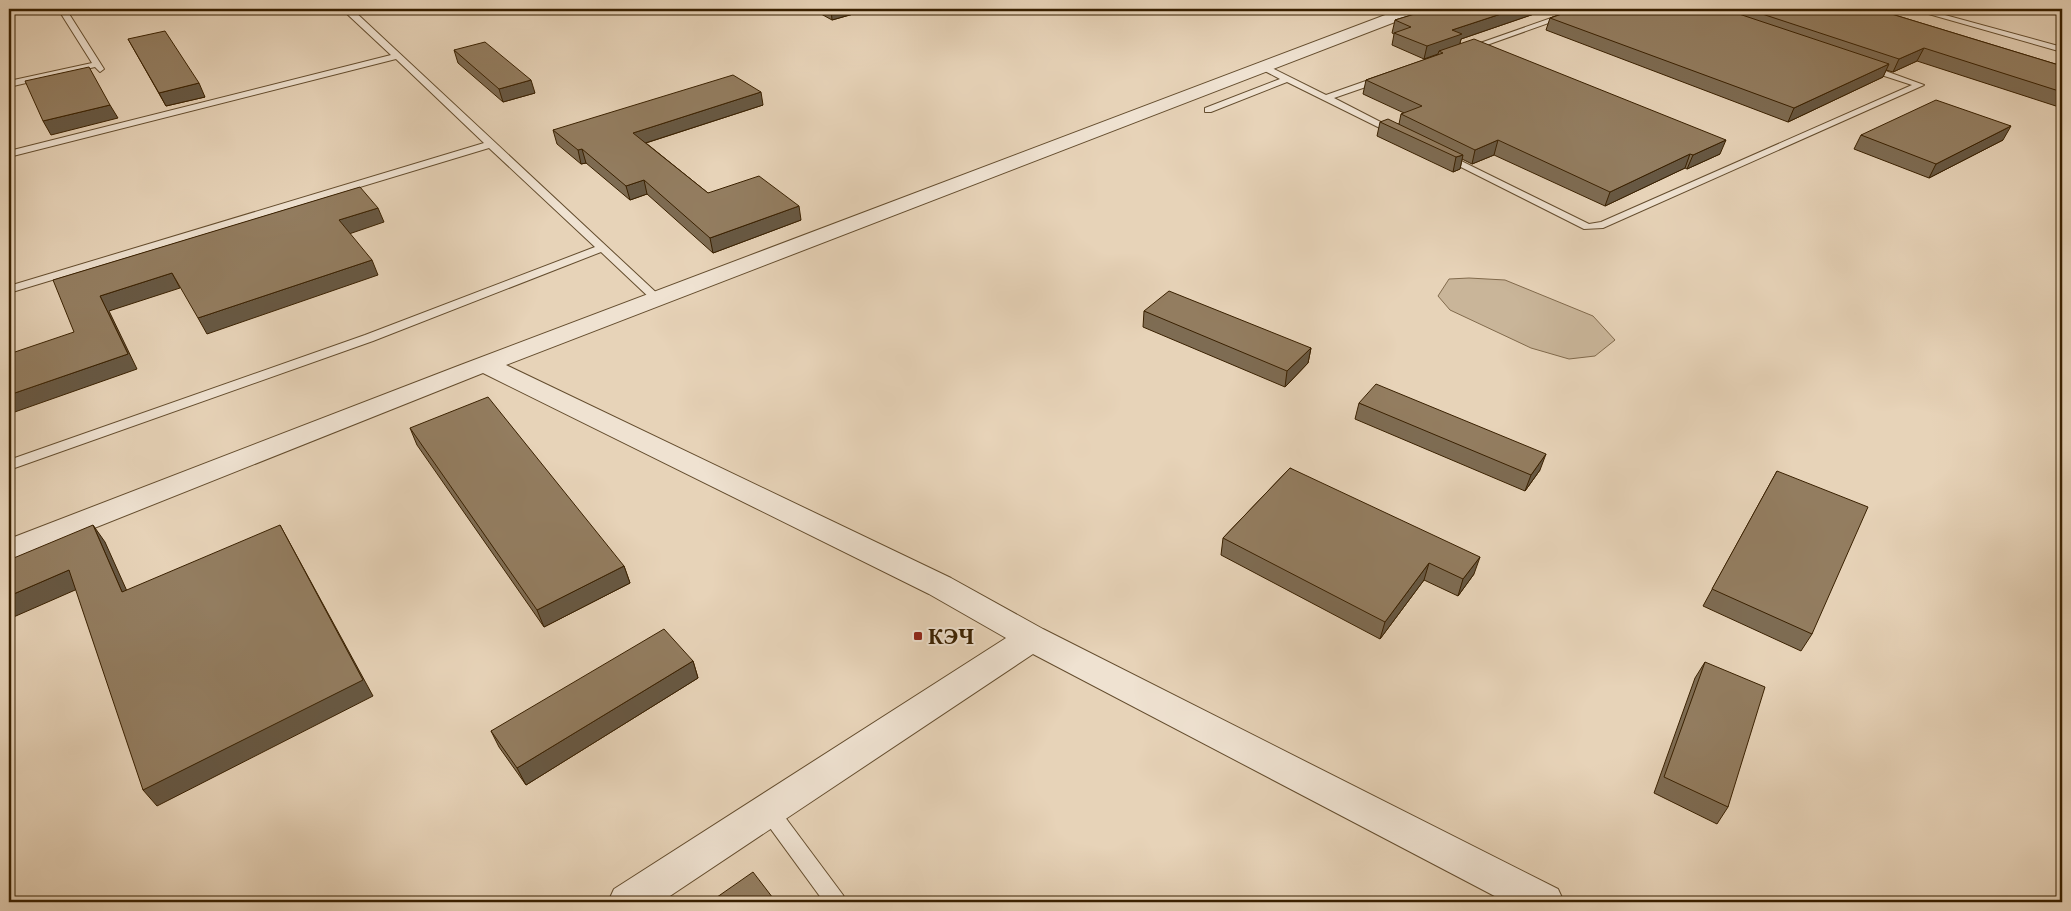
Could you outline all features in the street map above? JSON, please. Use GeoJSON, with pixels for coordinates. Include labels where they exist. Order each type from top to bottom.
{"type":"FeatureCollection","features":[{"type":"Feature","properties":{"kind":"street"},"geometry":{"type":"LineString","coordinates":[[9,552],[486,365],[1415,9]]}},
{"type":"Feature","properties":{"kind":"street"},"geometry":{"type":"LineString","coordinates":[[486,365],[940,586],[1032,638],[1544,902]]}},
{"type":"Feature","properties":{"kind":"street"},"geometry":{"type":"LineString","coordinates":[[628,902],[1032,638]]}},
{"type":"Feature","properties":{"kind":"lane"},"geometry":{"type":"LineString","coordinates":[[9,84],[99,67],[62,9]]}},
{"type":"Feature","properties":{"kind":"lane"},"geometry":{"type":"LineString","coordinates":[[1454,53],[1584,9]]}},
{"type":"Feature","properties":{"kind":"lane"},"geometry":{"type":"LineString","coordinates":[[1915,9],[2062,50]]}},
{"type":"Feature","properties":{"kind":"lane"},"geometry":{"type":"LineString","coordinates":[[350,11],[657,299]]}},
{"type":"Feature","properties":{"kind":"lane"},"geometry":{"type":"LineString","coordinates":[[9,154],[398,56]]}},
{"type":"Feature","properties":{"kind":"lane"},"geometry":{"type":"LineString","coordinates":[[1264,66],[1404,136]]}},
{"type":"Feature","properties":{"kind":"lane"},"geometry":{"type":"LineString","coordinates":[[1430,149],[1588,227],[1603,225],[1920,85],[1863,66]]}},
{"type":"Feature","properties":{"kind":"lane"},"geometry":{"type":"LineString","coordinates":[[1325,98],[1390,76]]}},
{"type":"Feature","properties":{"kind":"lane"},"geometry":{"type":"LineString","coordinates":[[1208,110],[1288,79]]}},
{"type":"Feature","properties":{"kind":"lane"},"geometry":{"type":"LineString","coordinates":[[9,290],[491,144]]}},
{"type":"Feature","properties":{"kind":"lane"},"geometry":{"type":"LineString","coordinates":[[9,465],[369,338],[602,248]]}},
{"type":"Feature","properties":{"kind":"lane"},"geometry":{"type":"LineString","coordinates":[[769,811],[836,902]]}},
{"type":"Feature","properties":{"kind":"shaded area"},"geometry":{"type":"Polygon","coordinates":[[[1449,279],[1505,280],[1593,316],[1615,340],[1595,356],[1569,359],[1531,348],[1450,310],[1438,296],[1449,279]]]}},
{"type":"Feature","properties":{"kind":"building"},"geometry":{"type":"Polygon","coordinates":[[[1431,9],[1516,9],[1452,30],[1462,34],[1427,46],[1394,33],[1411,27],[1395,20],[1431,9]]]}},
{"type":"Feature","properties":{"kind":"building"},"geometry":{"type":"Polygon","coordinates":[[[1577,9],[1724,9],[1889,64],[1794,108],[1550,18],[1577,9]]]}},
{"type":"Feature","properties":{"kind":"building"},"geometry":{"type":"Polygon","coordinates":[[[1747,9],[1875,9],[2062,66],[2062,92],[1924,48],[1899,59],[1747,9]]]}},
{"type":"Feature","properties":{"kind":"building"},"geometry":{"type":"Polygon","coordinates":[[[165,31],[199,83],[159,93],[128,39],[165,31]]]}},
{"type":"Feature","properties":{"kind":"building"},"geometry":{"type":"Polygon","coordinates":[[[1474,39],[1726,140],[1693,155],[1690,154],[1610,192],[1498,140],[1475,150],[1401,114],[1422,106],[1366,80],[1443,53],[1439,51],[1474,39]]]}},
{"type":"Feature","properties":{"kind":"building"},"geometry":{"type":"Polygon","coordinates":[[[485,42],[531,80],[499,89],[454,50],[485,42]]]}},
{"type":"Feature","properties":{"kind":"building"},"geometry":{"type":"Polygon","coordinates":[[[89,67],[110,105],[43,121],[25,81],[89,67]]]}},
{"type":"Feature","properties":{"kind":"building"},"geometry":{"type":"Polygon","coordinates":[[[733,75],[761,92],[633,133],[708,193],[759,176],[799,206],[710,238],[644,180],[626,186],[582,149],[578,150],[553,130],[733,75]]]}},
{"type":"Feature","properties":{"kind":"building"},"geometry":{"type":"Polygon","coordinates":[[[1936,100],[2011,126],[1936,164],[1861,135],[1936,100]]]}},
{"type":"Feature","properties":{"kind":"building"},"geometry":{"type":"Polygon","coordinates":[[[1388,119],[1463,155],[1456,157],[1380,122],[1388,119]]]}},
{"type":"Feature","properties":{"kind":"building"},"geometry":{"type":"Polygon","coordinates":[[[360,187],[378,208],[339,220],[372,260],[198,318],[172,273],[100,296],[128,354],[9,395],[9,354],[74,332],[53,280],[360,187]]]}},
{"type":"Feature","properties":{"kind":"building"},"geometry":{"type":"Polygon","coordinates":[[[1169,291],[1311,348],[1287,371],[1144,311],[1169,291]]]}},
{"type":"Feature","properties":{"kind":"building"},"geometry":{"type":"Polygon","coordinates":[[[1376,384],[1546,454],[1531,475],[1359,403],[1376,384]]]}},
{"type":"Feature","properties":{"kind":"building"},"geometry":{"type":"Polygon","coordinates":[[[488,397],[624,566],[537,610],[410,428],[488,397]]]}},
{"type":"Feature","properties":{"kind":"building"},"geometry":{"type":"Polygon","coordinates":[[[1290,468],[1480,557],[1463,579],[1429,563],[1385,622],[1223,538],[1290,468]]]}},
{"type":"Feature","properties":{"kind":"building"},"geometry":{"type":"Polygon","coordinates":[[[1777,471],[1868,507],[1812,634],[1712,589],[1777,471]]]}},
{"type":"Feature","properties":{"kind":"building"},"geometry":{"type":"Polygon","coordinates":[[[93,525],[122,592],[280,525],[363,680],[143,790],[69,570],[9,596],[9,560],[93,525]]]}},
{"type":"Feature","properties":{"kind":"building"},"geometry":{"type":"Polygon","coordinates":[[[664,629],[693,661],[517,768],[491,731],[664,629]]]}},
{"type":"Feature","properties":{"kind":"building"},"geometry":{"type":"Polygon","coordinates":[[[1705,662],[1765,687],[1728,807],[1664,777],[1705,662]]]}},
{"type":"Feature","properties":{"kind":"building"},"geometry":{"type":"Polygon","coordinates":[[[753,872],[776,902],[710,902],[753,872]]]}},
{"type":"Feature","properties":{"kind":"place","name":"КЭЧ"},"geometry":{"type":"Point","coordinates":[918,636]}}]}
